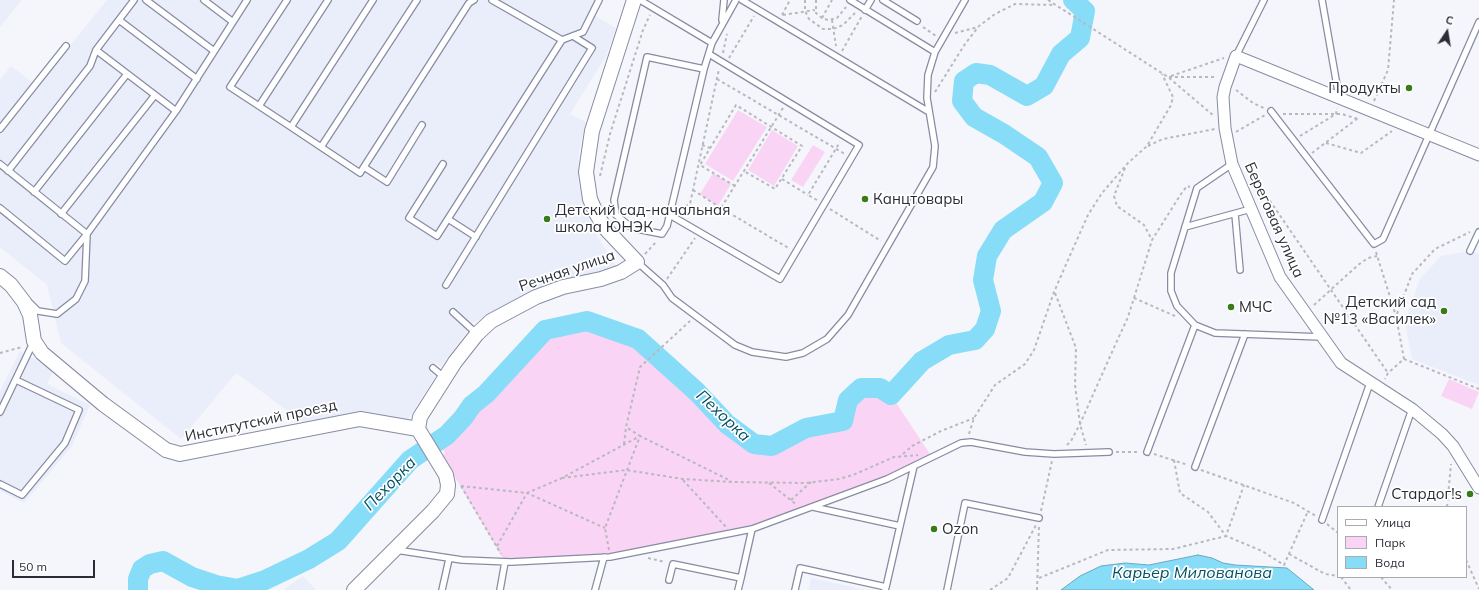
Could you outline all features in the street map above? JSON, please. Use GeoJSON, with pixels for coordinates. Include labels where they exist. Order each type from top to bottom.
{"type":"FeatureCollection","features":[{"type":"Feature","properties":{"kind":"street","name":"Речная улица"},"geometry":{"type":"LineString","coordinates":[[421,433],[420,417],[477,334],[491,321],[544,292],[601,279],[621,272],[637,262],[609,233],[596,213],[590,199],[586,172],[592,131],[634,0]]}},
{"type":"Feature","properties":{"kind":"street","name":"Береговая улица"},"geometry":{"type":"LineString","coordinates":[[1236,56],[1227,79],[1223,97],[1225,128],[1251,209],[1280,277],[1341,363],[1412,409],[1453,446],[1479,488]]}},
{"type":"Feature","properties":{"kind":"street"},"geometry":{"type":"LineString","coordinates":[[1236,56],[1479,155]]}},
{"type":"Feature","properties":{"kind":"street","name":"Институтский проезд"},"geometry":{"type":"LineString","coordinates":[[0,276],[11,285],[24,302],[30,315],[34,341],[42,353],[103,404],[166,450],[180,454],[360,419],[421,433]]}},
{"type":"Feature","properties":{"kind":"street"},"geometry":{"type":"LineString","coordinates":[[354,590],[433,511],[447,494],[448,485],[446,475],[421,433]]}},
{"type":"Feature","properties":{"kind":"lane"},"geometry":{"type":"LineString","coordinates":[[8,171],[90,66],[96,50],[134,0]]}},
{"type":"Feature","properties":{"kind":"lane"},"geometry":{"type":"LineString","coordinates":[[146,0],[214,51]]}},
{"type":"Feature","properties":{"kind":"lane"},"geometry":{"type":"LineString","coordinates":[[204,0],[233,22]]}},
{"type":"Feature","properties":{"kind":"lane"},"geometry":{"type":"LineString","coordinates":[[0,208],[65,261],[87,234],[176,111],[247,0]]}},
{"type":"Feature","properties":{"kind":"lane"},"geometry":{"type":"LineString","coordinates":[[286,0],[230,87],[360,173],[469,3],[474,0]]}},
{"type":"Feature","properties":{"kind":"lane"},"geometry":{"type":"LineString","coordinates":[[259,106],[328,0]]}},
{"type":"Feature","properties":{"kind":"lane"},"geometry":{"type":"LineString","coordinates":[[291,127],[373,0]]}},
{"type":"Feature","properties":{"kind":"lane"},"geometry":{"type":"LineString","coordinates":[[321,147],[417,0]]}},
{"type":"Feature","properties":{"kind":"lane"},"geometry":{"type":"LineString","coordinates":[[492,0],[562,40]]}},
{"type":"Feature","properties":{"kind":"lane"},"geometry":{"type":"LineString","coordinates":[[443,164],[409,218],[437,236],[562,40],[583,32],[600,0]]}},
{"type":"Feature","properties":{"kind":"lane"},"geometry":{"type":"LineString","coordinates":[[640,0],[712,43]]}},
{"type":"Feature","properties":{"kind":"lane"},"geometry":{"type":"LineString","coordinates":[[722,23],[724,0]]}},
{"type":"Feature","properties":{"kind":"lane"},"geometry":{"type":"LineString","coordinates":[[704,69],[647,57],[614,206],[616,215],[632,228],[662,234],[667,226],[704,69],[712,43],[736,0]]}},
{"type":"Feature","properties":{"kind":"lane"},"geometry":{"type":"LineString","coordinates":[[742,0],[929,112]]}},
{"type":"Feature","properties":{"kind":"lane"},"geometry":{"type":"LineString","coordinates":[[850,0],[934,52]]}},
{"type":"Feature","properties":{"kind":"lane"},"geometry":{"type":"LineString","coordinates":[[865,10],[871,0]]}},
{"type":"Feature","properties":{"kind":"lane"},"geometry":{"type":"LineString","coordinates":[[883,0],[918,23]]}},
{"type":"Feature","properties":{"kind":"lane"},"geometry":{"type":"LineString","coordinates":[[637,262],[663,285],[672,298],[735,345],[752,352],[768,356],[786,357],[803,353],[827,339],[848,315],[928,178],[935,157],[927,96],[928,75],[934,52],[964,0]]}},
{"type":"Feature","properties":{"kind":"lane"},"geometry":{"type":"LineString","coordinates":[[1236,56],[1264,0]]}},
{"type":"Feature","properties":{"kind":"lane"},"geometry":{"type":"LineString","coordinates":[[1322,0],[1338,97]]}},
{"type":"Feature","properties":{"kind":"lane"},"geometry":{"type":"LineString","coordinates":[[119,20],[197,79]]}},
{"type":"Feature","properties":{"kind":"lane"},"geometry":{"type":"LineString","coordinates":[[1271,111],[1374,244],[1382,239],[1479,22]]}},
{"type":"Feature","properties":{"kind":"lane"},"geometry":{"type":"LineString","coordinates":[[446,285],[592,48],[573,36]]}},
{"type":"Feature","properties":{"kind":"lane"},"geometry":{"type":"LineString","coordinates":[[0,129],[66,46]]}},
{"type":"Feature","properties":{"kind":"lane"},"geometry":{"type":"LineString","coordinates":[[96,50],[176,111]]}},
{"type":"Feature","properties":{"kind":"lane"},"geometry":{"type":"LineString","coordinates":[[670,215],[780,279],[859,145],[709,54]]}},
{"type":"Feature","properties":{"kind":"lane"},"geometry":{"type":"LineString","coordinates":[[34,192],[127,74]]}},
{"type":"Feature","properties":{"kind":"lane"},"geometry":{"type":"LineString","coordinates":[[61,214],[155,95]]}},
{"type":"Feature","properties":{"kind":"lane"},"geometry":{"type":"LineString","coordinates":[[364,167],[388,182],[422,125]]}},
{"type":"Feature","properties":{"kind":"lane"},"geometry":{"type":"LineString","coordinates":[[1237,162],[1197,188],[1170,282],[1171,291],[1177,306],[1195,325],[1215,334],[1322,337]]}},
{"type":"Feature","properties":{"kind":"lane"},"geometry":{"type":"LineString","coordinates":[[0,164],[87,234]]}},
{"type":"Feature","properties":{"kind":"lane"},"geometry":{"type":"LineString","coordinates":[[1185,227],[1251,209]]}},
{"type":"Feature","properties":{"kind":"lane"},"geometry":{"type":"LineString","coordinates":[[1235,214],[1240,270]]}},
{"type":"Feature","properties":{"kind":"lane"},"geometry":{"type":"LineString","coordinates":[[448,219],[476,237]]}},
{"type":"Feature","properties":{"kind":"lane"},"geometry":{"type":"LineString","coordinates":[[1470,251],[1477,231]]}},
{"type":"Feature","properties":{"kind":"lane"},"geometry":{"type":"LineString","coordinates":[[11,285],[38,311],[57,314],[76,299],[85,281],[87,234]]}},
{"type":"Feature","properties":{"kind":"lane"},"geometry":{"type":"LineString","coordinates":[[453,312],[477,334]]}},
{"type":"Feature","properties":{"kind":"lane"},"geometry":{"type":"LineString","coordinates":[[1147,452],[1195,325]]}},
{"type":"Feature","properties":{"kind":"lane"},"geometry":{"type":"LineString","coordinates":[[1195,467],[1245,334]]}},
{"type":"Feature","properties":{"kind":"lane"},"geometry":{"type":"LineString","coordinates":[[0,412],[34,341]]}},
{"type":"Feature","properties":{"kind":"lane"},"geometry":{"type":"LineString","coordinates":[[433,368],[446,378]]}},
{"type":"Feature","properties":{"kind":"lane"},"geometry":{"type":"LineString","coordinates":[[0,484],[22,495],[65,443],[79,410],[16,380]]}},
{"type":"Feature","properties":{"kind":"lane"},"geometry":{"type":"LineString","coordinates":[[1322,520],[1370,383]]}},
{"type":"Feature","properties":{"kind":"lane"},"geometry":{"type":"LineString","coordinates":[[1378,506],[1412,409]]}},
{"type":"Feature","properties":{"kind":"lane"},"geometry":{"type":"LineString","coordinates":[[394,549],[450,559],[505,562],[610,557],[752,528],[887,479],[932,457],[966,443],[971,442],[1025,452],[1054,454],[1109,452]]}},
{"type":"Feature","properties":{"kind":"lane"},"geometry":{"type":"LineString","coordinates":[[795,590],[800,568],[886,589],[914,466]]}},
{"type":"Feature","properties":{"kind":"lane"},"geometry":{"type":"LineString","coordinates":[[947,590],[965,503],[1039,518]]}},
{"type":"Feature","properties":{"kind":"lane"},"geometry":{"type":"LineString","coordinates":[[813,507],[900,526]]}},
{"type":"Feature","properties":{"kind":"lane"},"geometry":{"type":"LineString","coordinates":[[738,590],[752,528]]}},
{"type":"Feature","properties":{"kind":"lane"},"geometry":{"type":"LineString","coordinates":[[596,590],[604,557]]}},
{"type":"Feature","properties":{"kind":"lane"},"geometry":{"type":"LineString","coordinates":[[442,590],[450,559]]}},
{"type":"Feature","properties":{"kind":"lane"},"geometry":{"type":"LineString","coordinates":[[500,590],[505,562]]}},
{"type":"Feature","properties":{"kind":"lane"},"geometry":{"type":"LineString","coordinates":[[669,580],[672,564],[740,578]]}},
{"type":"Feature","properties":{"kind":"path"},"geometry":{"type":"LineString","coordinates":[[782,15],[790,0]]}},
{"type":"Feature","properties":{"kind":"path"},"geometry":{"type":"LineString","coordinates":[[805,0],[805,11],[809,19],[815,25],[823,29],[833,30],[843,25],[852,17],[859,6]]}},
{"type":"Feature","properties":{"kind":"path"},"geometry":{"type":"LineString","coordinates":[[816,0],[815,10],[822,18],[832,20],[840,15],[850,0]]}},
{"type":"Feature","properties":{"kind":"path"},"geometry":{"type":"LineString","coordinates":[[822,18],[832,0]]}},
{"type":"Feature","properties":{"kind":"path"},"geometry":{"type":"LineString","coordinates":[[1048,0],[1168,77],[1214,116]]}},
{"type":"Feature","properties":{"kind":"path"},"geometry":{"type":"LineString","coordinates":[[1370,110],[1388,70],[1394,0]]}},
{"type":"Feature","properties":{"kind":"path"},"geometry":{"type":"LineString","coordinates":[[927,96],[937,91],[965,44],[979,26],[995,14],[1015,4],[1056,5]]}},
{"type":"Feature","properties":{"kind":"path"},"geometry":{"type":"LineString","coordinates":[[600,181],[603,157],[610,134],[643,30],[653,8]]}},
{"type":"Feature","properties":{"kind":"path"},"geometry":{"type":"LineString","coordinates":[[670,215],[690,204],[717,79],[723,63],[758,10]]}},
{"type":"Feature","properties":{"kind":"path"},"geometry":{"type":"LineString","coordinates":[[775,20],[782,15],[815,10]]}},
{"type":"Feature","properties":{"kind":"path"},"geometry":{"type":"LineString","coordinates":[[838,57],[865,10]]}},
{"type":"Feature","properties":{"kind":"path"},"geometry":{"type":"LineString","coordinates":[[832,20],[838,57]]}},
{"type":"Feature","properties":{"kind":"path"},"geometry":{"type":"LineString","coordinates":[[918,23],[929,31]]}},
{"type":"Feature","properties":{"kind":"path"},"geometry":{"type":"LineString","coordinates":[[944,35],[979,26]]}},
{"type":"Feature","properties":{"kind":"path"},"geometry":{"type":"LineString","coordinates":[[723,52],[723,63]]}},
{"type":"Feature","properties":{"kind":"path"},"geometry":{"type":"LineString","coordinates":[[1168,77],[1228,56],[1236,56]]}},
{"type":"Feature","properties":{"kind":"path"},"geometry":{"type":"LineString","coordinates":[[966,443],[974,418],[995,385],[1025,364],[1031,355],[1054,292],[1088,214],[1106,188],[1147,146],[1171,105],[1173,97],[1161,73]]}},
{"type":"Feature","properties":{"kind":"path"},"geometry":{"type":"LineString","coordinates":[[1168,77],[1227,79],[1233,87],[1253,103],[1282,114],[1336,114],[1357,118]]}},
{"type":"Feature","properties":{"kind":"path"},"geometry":{"type":"LineString","coordinates":[[717,79],[851,158]]}},
{"type":"Feature","properties":{"kind":"path"},"geometry":{"type":"LineString","coordinates":[[1336,114],[1338,97]]}},
{"type":"Feature","properties":{"kind":"path"},"geometry":{"type":"LineString","coordinates":[[721,208],[770,132],[771,127],[787,101]]}},
{"type":"Feature","properties":{"kind":"path"},"geometry":{"type":"LineString","coordinates":[[699,164],[736,105],[802,146],[775,189],[744,171]]}},
{"type":"Feature","properties":{"kind":"path"},"geometry":{"type":"LineString","coordinates":[[1147,146],[1168,137],[1225,128],[1238,132],[1271,111]]}},
{"type":"Feature","properties":{"kind":"path"},"geometry":{"type":"LineString","coordinates":[[1293,140],[1336,114]]}},
{"type":"Feature","properties":{"kind":"path"},"geometry":{"type":"LineString","coordinates":[[1306,157],[1347,126]]}},
{"type":"Feature","properties":{"kind":"path"},"geometry":{"type":"LineString","coordinates":[[1326,143],[1361,153],[1392,131]]}},
{"type":"Feature","properties":{"kind":"path"},"geometry":{"type":"LineString","coordinates":[[702,145],[710,148]]}},
{"type":"Feature","properties":{"kind":"path"},"geometry":{"type":"LineString","coordinates":[[1237,162],[1332,290],[1388,373]]}},
{"type":"Feature","properties":{"kind":"path"},"geometry":{"type":"LineString","coordinates":[[699,164],[735,186]]}},
{"type":"Feature","properties":{"kind":"path"},"geometry":{"type":"LineString","coordinates":[[1126,166],[1114,196],[1117,206],[1144,225],[1152,240]]}},
{"type":"Feature","properties":{"kind":"path"},"geometry":{"type":"LineString","coordinates":[[782,179],[808,195]]}},
{"type":"Feature","properties":{"kind":"path"},"geometry":{"type":"LineString","coordinates":[[1037,590],[1039,578],[1039,518],[1054,454],[1071,441],[1080,424],[1128,317],[1152,240],[1187,186],[1197,188]]}},
{"type":"Feature","properties":{"kind":"path"},"geometry":{"type":"LineString","coordinates":[[692,190],[795,252]]}},
{"type":"Feature","properties":{"kind":"path"},"geometry":{"type":"LineString","coordinates":[[1396,316],[1412,274],[1435,249],[1477,231]]}},
{"type":"Feature","properties":{"kind":"path"},"geometry":{"type":"LineString","coordinates":[[663,285],[699,232]]}},
{"type":"Feature","properties":{"kind":"path"},"geometry":{"type":"LineString","coordinates":[[637,262],[662,234]]}},
{"type":"Feature","properties":{"kind":"path"},"geometry":{"type":"LineString","coordinates":[[1374,244],[1396,316],[1404,359]]}},
{"type":"Feature","properties":{"kind":"path"},"geometry":{"type":"LineString","coordinates":[[1305,313],[1332,290],[1339,280],[1368,258],[1377,256]]}},
{"type":"Feature","properties":{"kind":"path"},"geometry":{"type":"LineString","coordinates":[[1054,292],[1076,348],[1075,385],[1080,424],[1088,453]]}},
{"type":"Feature","properties":{"kind":"path"},"geometry":{"type":"LineString","coordinates":[[1134,298],[1195,325]]}},
{"type":"Feature","properties":{"kind":"path"},"geometry":{"type":"LineString","coordinates":[[624,444],[626,427],[640,367],[696,316]]}},
{"type":"Feature","properties":{"kind":"path"},"geometry":{"type":"LineString","coordinates":[[0,353],[34,341]]}},
{"type":"Feature","properties":{"kind":"path"},"geometry":{"type":"LineString","coordinates":[[1380,389],[1388,373],[1404,359]]}},
{"type":"Feature","properties":{"kind":"path"},"geometry":{"type":"LineString","coordinates":[[1404,359],[1479,389]]}},
{"type":"Feature","properties":{"kind":"path"},"geometry":{"type":"LineString","coordinates":[[902,455],[912,446],[941,431],[974,418]]}},
{"type":"Feature","properties":{"kind":"path"},"geometry":{"type":"LineString","coordinates":[[626,427],[640,436],[733,482]]}},
{"type":"Feature","properties":{"kind":"path"},"geometry":{"type":"LineString","coordinates":[[497,546],[527,493],[562,478],[640,436]]}},
{"type":"Feature","properties":{"kind":"path"},"geometry":{"type":"LineString","coordinates":[[610,557],[605,528],[640,436]]}},
{"type":"Feature","properties":{"kind":"path"},"geometry":{"type":"LineString","coordinates":[[1447,506],[1453,446]]}},
{"type":"Feature","properties":{"kind":"path"},"geometry":{"type":"LineString","coordinates":[[1109,452],[1147,452],[1195,467],[1294,503],[1322,520],[1337,533]]}},
{"type":"Feature","properties":{"kind":"path"},"geometry":{"type":"LineString","coordinates":[[562,478],[626,470],[682,479],[768,483],[811,482],[853,475],[886,460],[902,455],[932,457]]}},
{"type":"Feature","properties":{"kind":"path"},"geometry":{"type":"LineString","coordinates":[[1174,460],[1180,492],[1208,512],[1226,536],[1262,551],[1284,565],[1308,511]]}},
{"type":"Feature","properties":{"kind":"path"},"geometry":{"type":"LineString","coordinates":[[682,479],[731,533]]}},
{"type":"Feature","properties":{"kind":"path"},"geometry":{"type":"LineString","coordinates":[[791,500],[811,482]]}},
{"type":"Feature","properties":{"kind":"path"},"geometry":{"type":"LineString","coordinates":[[768,483],[804,510]]}},
{"type":"Feature","properties":{"kind":"path"},"geometry":{"type":"LineString","coordinates":[[1226,536],[1244,485]]}},
{"type":"Feature","properties":{"kind":"path"},"geometry":{"type":"LineString","coordinates":[[505,562],[461,486],[527,493],[605,528]]}},
{"type":"Feature","properties":{"kind":"path"},"geometry":{"type":"LineString","coordinates":[[990,590],[1008,578],[1039,518]]}},
{"type":"Feature","properties":{"kind":"path"},"geometry":{"type":"LineString","coordinates":[[1039,578],[1108,550],[1173,549],[1226,536]]}},
{"type":"Feature","properties":{"kind":"path"},"geometry":{"type":"LineString","coordinates":[[1289,554],[1325,574],[1337,576]]}},
{"type":"Feature","properties":{"kind":"path"},"geometry":{"type":"LineString","coordinates":[[1467,562],[1479,588]]}},
{"type":"Feature","properties":{"kind":"path"},"geometry":{"type":"LineString","coordinates":[[1342,578],[1352,590]]}},
{"type":"Feature","properties":{"kind":"path"},"geometry":{"type":"LineString","coordinates":[[1382,578],[1392,590]]}},
{"type":"Feature","properties":{"kind":"shaded area"},"geometry":{"type":"Polygon","coordinates":[[[0,0],[22,0],[0,27],[0,0]]]}},
{"type":"Feature","properties":{"kind":"shaded area"},"geometry":{"type":"Polygon","coordinates":[[[107,0],[599,0],[592,14],[616,28],[606,56],[570,114],[586,122],[579,150],[578,178],[583,205],[595,232],[617,268],[533,293],[473,323],[441,367],[436,363],[430,372],[435,377],[407,421],[360,411],[303,422],[236,373],[181,439],[61,343],[47,285],[0,247],[0,80],[11,66],[33,83],[64,43],[69,47],[107,0]]]}},
{"type":"Feature","properties":{"kind":"shaded area","name":"Детский сад №13 «Василек»"},"geometry":{"type":"Polygon","coordinates":[[[1470,251],[1479,254],[1479,385],[1412,359],[1405,322],[1420,279],[1441,256],[1470,251]]]}},
{"type":"Feature","properties":{"kind":"shaded area"},"geometry":{"type":"Polygon","coordinates":[[[20,351],[54,370],[47,384],[90,405],[72,446],[24,503],[0,491],[0,391],[20,351]]]}},
{"type":"Feature","properties":{"kind":"shaded area"},"geometry":{"type":"Polygon","coordinates":[[[303,576],[316,590],[283,590],[303,576]]]}},
{"type":"Feature","properties":{"kind":"shaded area"},"geometry":{"type":"Polygon","coordinates":[[[811,578],[866,590],[809,590],[811,578]]]}},
{"type":"Feature","properties":{"kind":"green space"},"geometry":{"type":"Polygon","coordinates":[[[738,110],[767,127],[733,181],[705,164],[738,110]]]}},
{"type":"Feature","properties":{"kind":"green space"},"geometry":{"type":"Polygon","coordinates":[[[772,130],[798,146],[774,186],[748,170],[772,130]]]}},
{"type":"Feature","properties":{"kind":"green space"},"geometry":{"type":"Polygon","coordinates":[[[813,145],[825,152],[803,187],[791,180],[813,145]]]}},
{"type":"Feature","properties":{"kind":"green space"},"geometry":{"type":"Polygon","coordinates":[[[713,173],[731,184],[718,206],[700,194],[713,173]]]}},
{"type":"Feature","properties":{"kind":"green space"},"geometry":{"type":"Polygon","coordinates":[[[587,321],[638,339],[697,392],[727,424],[754,444],[772,446],[806,428],[843,421],[848,400],[861,388],[880,388],[891,395],[932,457],[887,479],[752,529],[610,557],[505,562],[442,455],[445,453],[438,442],[463,419],[472,405],[486,394],[545,330],[587,321]]]}},
{"type":"Feature","properties":{"kind":"green space"},"geometry":{"type":"Polygon","coordinates":[[[1449,379],[1479,392],[1472,409],[1441,396],[1449,379]]]}},
{"type":"Feature","properties":{"kind":"water","name":"Карьер Милованова"},"geometry":{"type":"Polygon","coordinates":[[[1198,555],[1212,558],[1223,563],[1235,565],[1287,568],[1314,590],[1061,590],[1080,576],[1101,566],[1125,563],[1149,565],[1198,555]]]}},
{"type":"Feature","properties":{"kind":"waterway","name":"Пехорка"},"geometry":{"type":"LineString","coordinates":[[138,590],[138,579],[142,569],[150,564],[163,561],[192,577],[216,585],[238,589],[265,580],[309,559],[338,541],[410,460],[447,435],[463,418],[472,405],[486,394],[545,330],[587,321],[638,339],[697,392],[727,424],[754,444],[772,446],[806,428],[843,421],[848,400],[861,388],[880,388],[891,395],[922,361],[949,345],[975,340],[985,329],[991,311],[983,280],[987,256],[1003,230],[1043,202],[1053,183],[1038,157],[1004,134],[974,117],[962,101],[964,81],[976,73],[990,75],[1027,96],[1044,86],[1061,54],[1080,38],[1085,11],[1073,0]]}},
{"type":"Feature","properties":{"kind":"place","name":"Продукты"},"geometry":{"type":"Point","coordinates":[1409,88]}},
{"type":"Feature","properties":{"kind":"place","name":"Канцтовары"},"geometry":{"type":"Point","coordinates":[865,199]}},
{"type":"Feature","properties":{"kind":"place","name":"Детский сад-начальная школа ЮНЭК"},"geometry":{"type":"Point","coordinates":[547,219]}},
{"type":"Feature","properties":{"kind":"place","name":"МЧС"},"geometry":{"type":"Point","coordinates":[1231,307]}},
{"type":"Feature","properties":{"kind":"place","name":"Детский сад №13 «Василек»"},"geometry":{"type":"Point","coordinates":[1444,311]}},
{"type":"Feature","properties":{"kind":"place","name":"Стардог!s"},"geometry":{"type":"Point","coordinates":[1470,494]}},
{"type":"Feature","properties":{"kind":"place","name":"Ozon"},"geometry":{"type":"Point","coordinates":[934,529]}}]}
